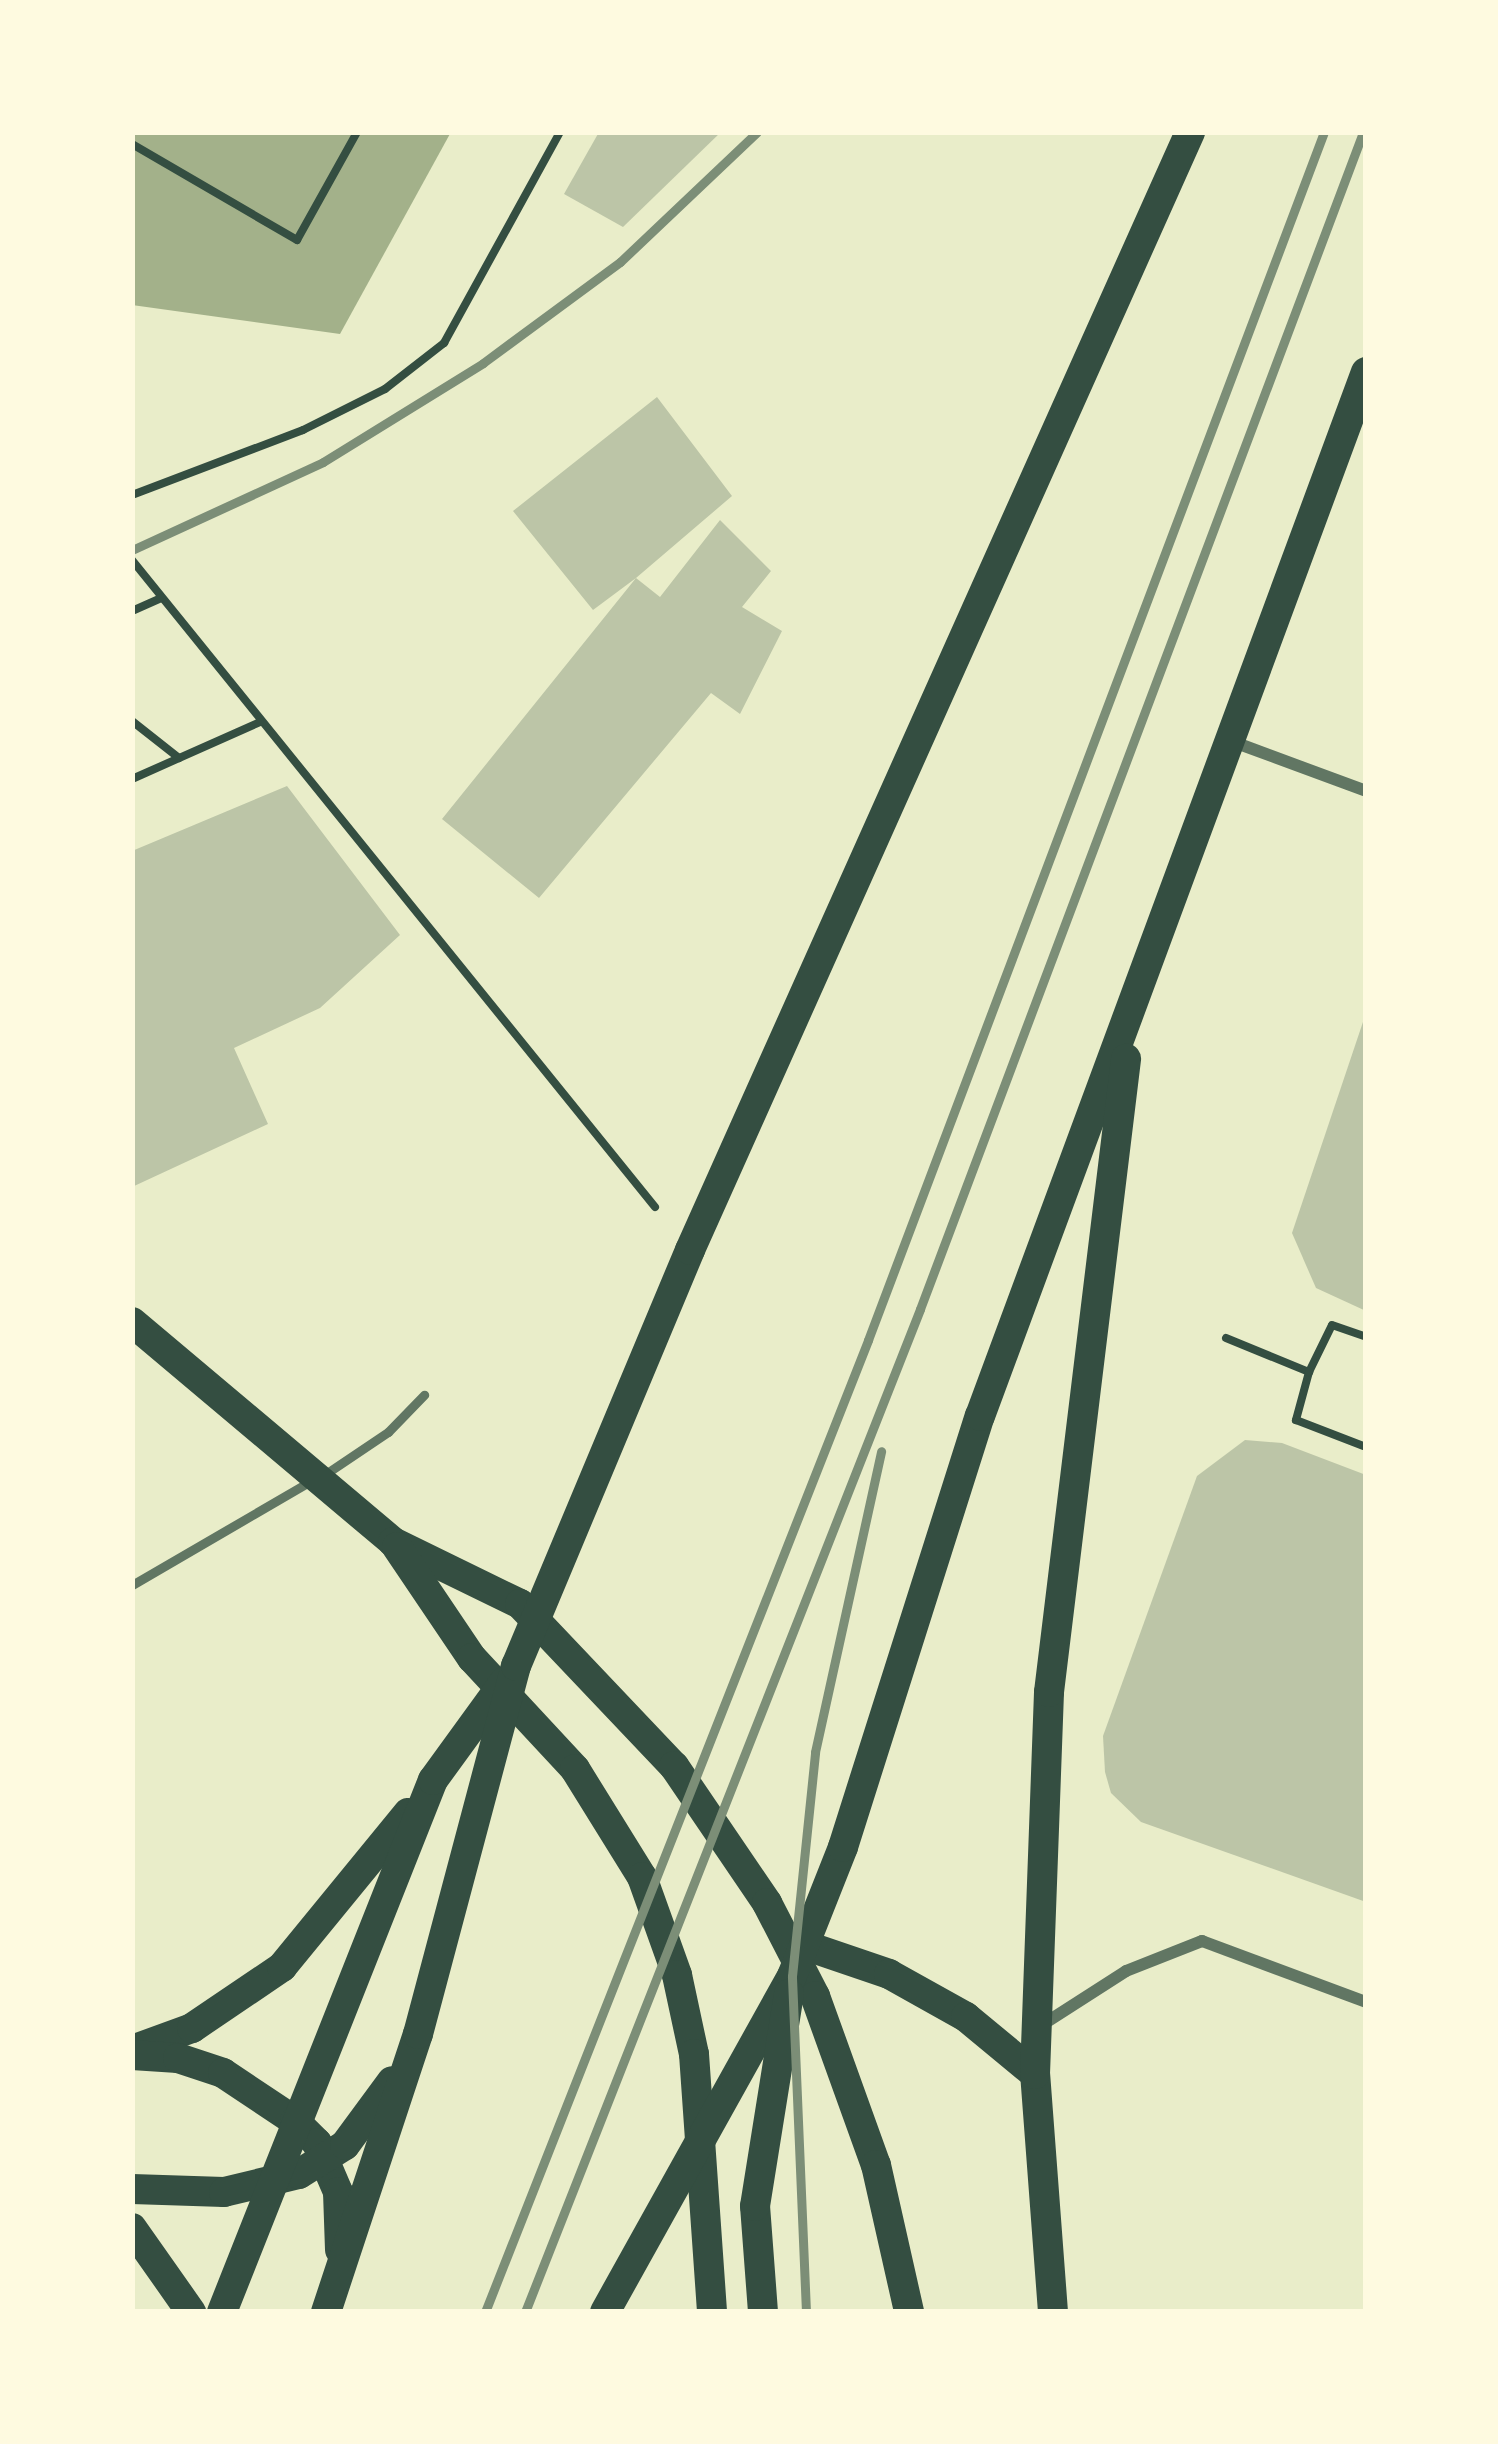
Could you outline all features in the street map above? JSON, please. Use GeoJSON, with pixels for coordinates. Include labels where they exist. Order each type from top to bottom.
{"type":"FeatureCollection","features":[{"type":"Feature","properties":{"kind":"main road"},"geometry":{"type":"LineString","coordinates":[[331,2299],[418,2034],[516,1666],[690,1250],[1190,132]]}},
{"type":"Feature","properties":{"kind":"main road"},"geometry":{"type":"LineString","coordinates":[[605,2312],[792,1976],[843,1847],[980,1416],[1366,372]]}},
{"type":"Feature","properties":{"kind":"main road"},"geometry":{"type":"LineString","coordinates":[[1052,2312],[1035,2074],[1049,1692],[1132,1012]]}},
{"type":"Feature","properties":{"kind":"main road"},"geometry":{"type":"LineString","coordinates":[[132,1322],[393,1542],[520,1604],[609,1690],[732,1847],[839,2054],[907,2299]]}},
{"type":"Feature","properties":{"kind":"main road"},"geometry":{"type":"LineString","coordinates":[[393,1542],[472,1658],[575,1769],[642,1876],[677,1975],[694,2054],[712,2312]]}},
{"type":"Feature","properties":{"kind":"main road"},"geometry":{"type":"LineString","coordinates":[[132,2053],[192,2028],[282,1967],[338,1907],[516,1666]]}},
{"type":"Feature","properties":{"kind":"main road"},"geometry":{"type":"LineString","coordinates":[[222,2312],[433,1780]]}},
{"type":"Feature","properties":{"kind":"main road"},"geometry":{"type":"LineString","coordinates":[[804,1945],[928,1996],[1035,2074]]}},
{"type":"Feature","properties":{"kind":"main road"},"geometry":{"type":"LineString","coordinates":[[764,2312],[755,2206],[792,1976]]}},
{"type":"Feature","properties":{"kind":"main road"},"geometry":{"type":"LineString","coordinates":[[132,2189],[203,2193],[269,2184],[323,2158],[379,2105],[418,2034]]}},
{"type":"Feature","properties":{"kind":"main road"},"geometry":{"type":"LineString","coordinates":[[132,2053],[178,2058],[223,2073],[295,2121],[323,2158],[338,2192],[331,2299]]}},
{"type":"Feature","properties":{"kind":"main road"},"geometry":{"type":"LineString","coordinates":[[132,2228],[191,2312]]}},
{"type":"Feature","properties":{"kind":"street"},"geometry":{"type":"LineString","coordinates":[[1229,741],[1366,791]]}},
{"type":"Feature","properties":{"kind":"street"},"geometry":{"type":"LineString","coordinates":[[1036,2029],[1126,1971],[1202,1941],[1366,2002]]}},
{"type":"Feature","properties":{"kind":"lane"},"geometry":{"type":"LineString","coordinates":[[132,1585],[347,1463],[424,1395]]}},
{"type":"Feature","properties":{"kind":"path"},"geometry":{"type":"LineString","coordinates":[[132,144],[297,240],[357,132]]}},
{"type":"Feature","properties":{"kind":"path"},"geometry":{"type":"LineString","coordinates":[[132,494],[303,430],[385,388],[444,343],[560,132]]}},
{"type":"Feature","properties":{"kind":"path"},"geometry":{"type":"LineString","coordinates":[[132,560],[690,1250]]}},
{"type":"Feature","properties":{"kind":"path"},"geometry":{"type":"LineString","coordinates":[[132,611],[160,598]]}},
{"type":"Feature","properties":{"kind":"path"},"geometry":{"type":"LineString","coordinates":[[132,721],[179,758]]}},
{"type":"Feature","properties":{"kind":"path"},"geometry":{"type":"LineString","coordinates":[[132,779],[260,722]]}},
{"type":"Feature","properties":{"kind":"path"},"geometry":{"type":"LineString","coordinates":[[1366,1337],[1333,1325],[1309,1372],[1296,1420],[1366,1447]]}},
{"type":"Feature","properties":{"kind":"path"},"geometry":{"type":"LineString","coordinates":[[1226,1338],[1309,1372]]}},
{"type":"Feature","properties":{"kind":"shaded area"},"geometry":{"type":"Polygon","coordinates":[[[132,132],[451,132],[340,334],[132,305],[132,132]]]}},
{"type":"Feature","properties":{"kind":"building"},"geometry":{"type":"Polygon","coordinates":[[[599,132],[721,132],[623,227],[564,194],[599,132]]]}},
{"type":"Feature","properties":{"kind":"building"},"geometry":{"type":"Polygon","coordinates":[[[657,397],[732,496],[593,610],[513,511],[657,397]]]}},
{"type":"Feature","properties":{"kind":"building"},"geometry":{"type":"Polygon","coordinates":[[[720,520],[771,571],[742,607],[782,631],[740,714],[711,693],[539,898],[442,819],[636,578],[660,597],[720,520]]]}},
{"type":"Feature","properties":{"kind":"building"},"geometry":{"type":"Polygon","coordinates":[[[287,786],[400,935],[320,1008],[234,1048],[268,1124],[132,1187],[132,851],[287,786]]]}},
{"type":"Feature","properties":{"kind":"building"},"geometry":{"type":"Polygon","coordinates":[[[1366,1013],[1366,1311],[1316,1288],[1292,1233],[1366,1013]]]}},
{"type":"Feature","properties":{"kind":"building"},"geometry":{"type":"Polygon","coordinates":[[[1245,1440],[1282,1443],[1366,1475],[1366,1902],[1141,1822],[1111,1793],[1105,1772],[1103,1736],[1197,1476],[1245,1440]]]}},
{"type":"Feature","properties":{"kind":"railway"},"geometry":{"type":"LineString","coordinates":[[132,550],[323,462],[483,363],[620,262],[757,132]]}},
{"type":"Feature","properties":{"kind":"railway"},"geometry":{"type":"LineString","coordinates":[[485,2312],[868,1340],[1324,132]]}},
{"type":"Feature","properties":{"kind":"railway"},"geometry":{"type":"LineString","coordinates":[[525,2312],[920,1309],[1363,132]]}},
{"type":"Feature","properties":{"kind":"railway"},"geometry":{"type":"LineString","coordinates":[[806,2312],[792,1976],[815,1752],[881,1451]]}}]}
